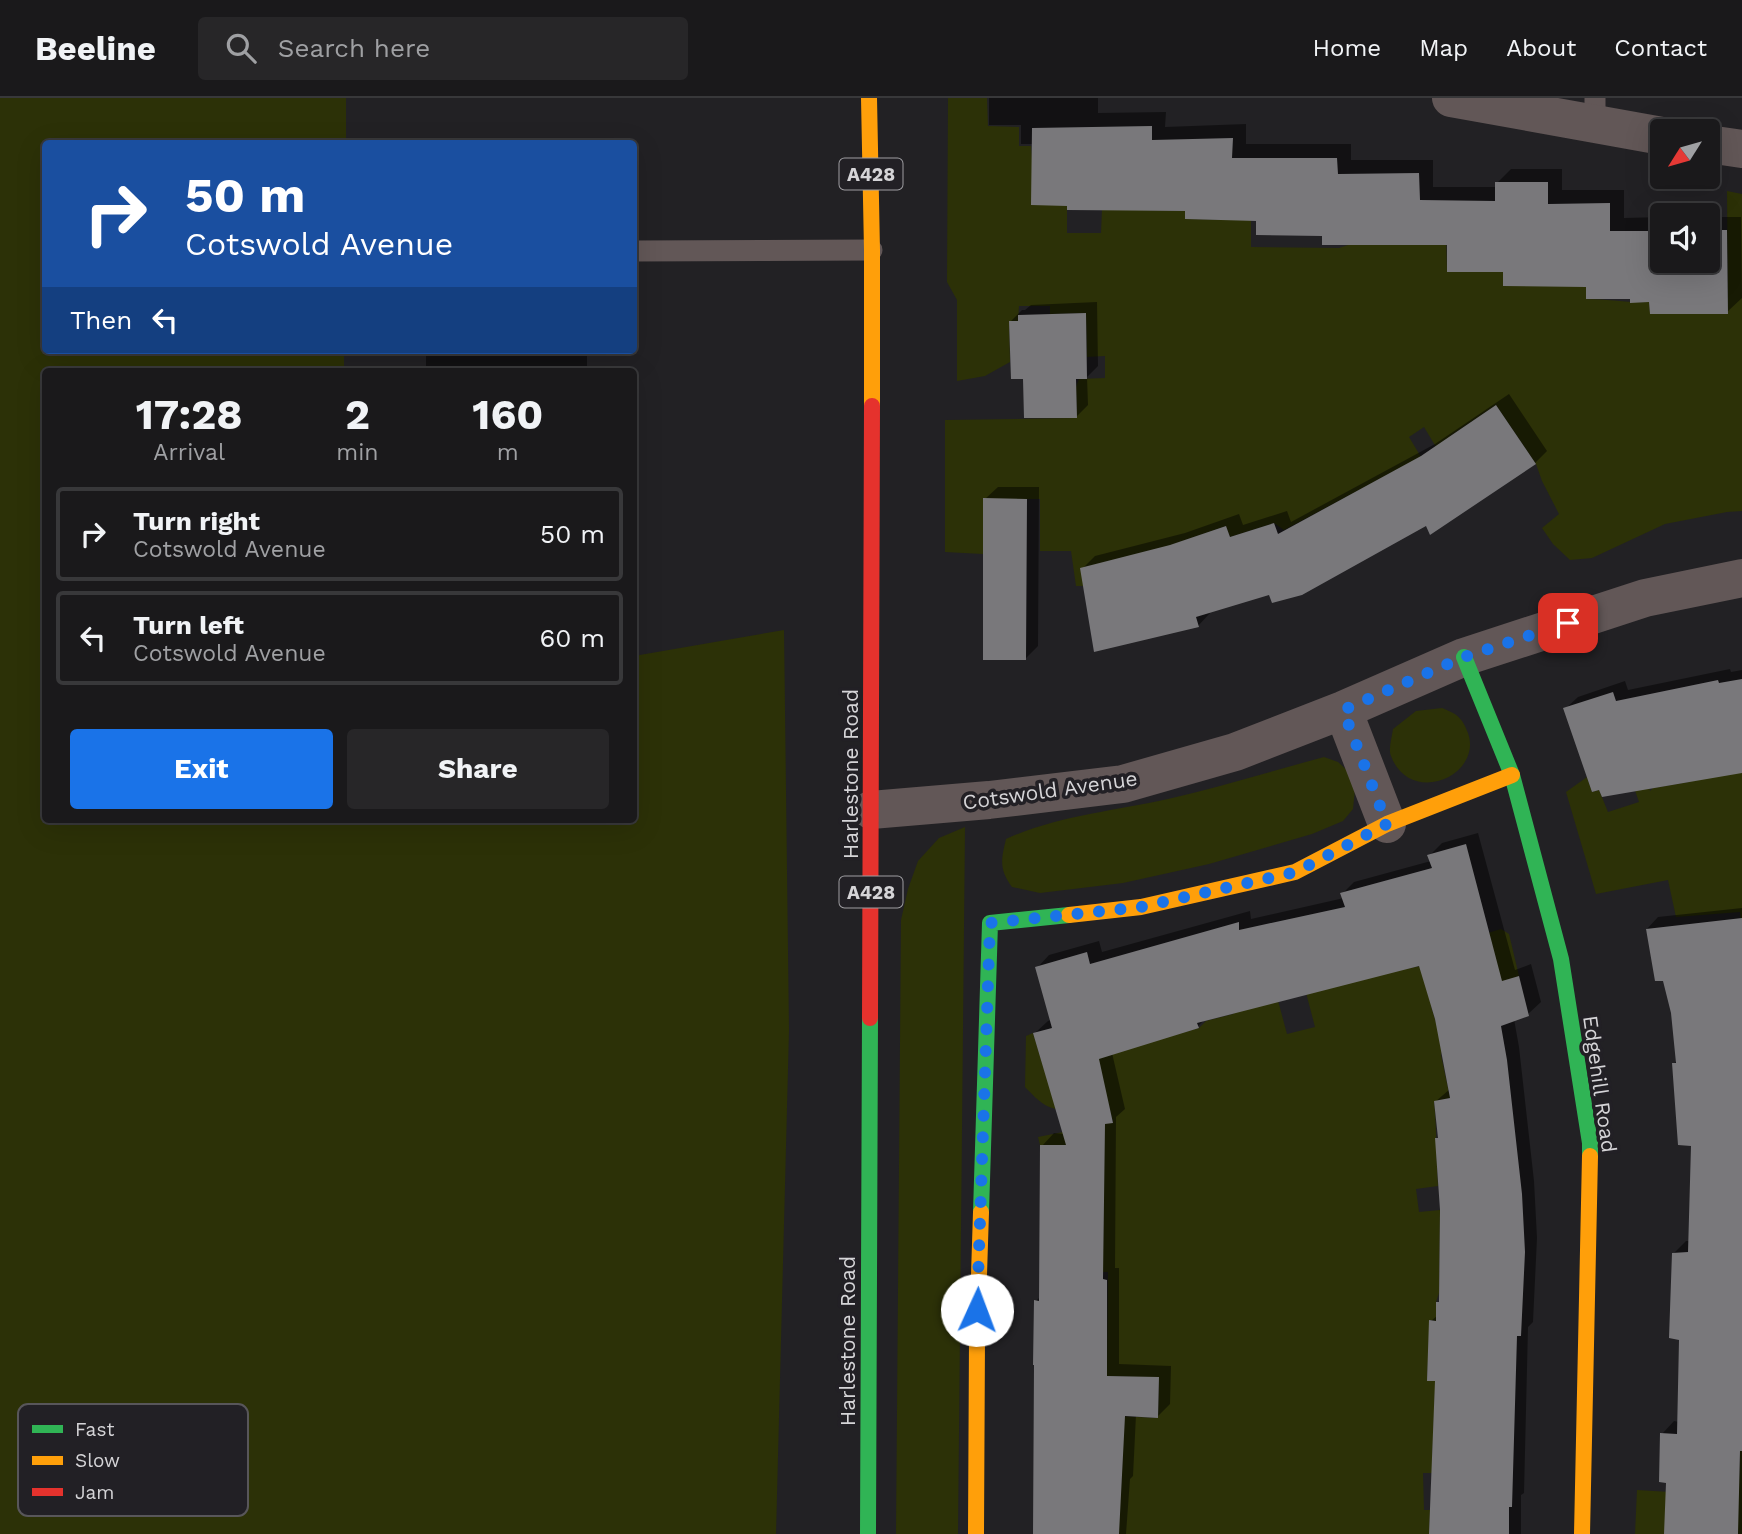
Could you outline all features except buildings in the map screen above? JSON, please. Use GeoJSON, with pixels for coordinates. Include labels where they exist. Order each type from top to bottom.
{"type":"FeatureCollection","features":[{"type":"Feature","properties":{"kind":"street","name":"Harlestone Road"},"geometry":{"type":"LineString","coordinates":[[868,1534],[872,250],[869,98]]}},
{"type":"Feature","properties":{"kind":"street"},"geometry":{"type":"LineString","coordinates":[[1451,98],[1595,111],[1650,132]]}},
{"type":"Feature","properties":{"kind":"street"},"geometry":{"type":"LineString","coordinates":[[1720,146],[1742,149]]}},
{"type":"Feature","properties":{"kind":"street","name":"Cotswold Avenue"},"geometry":{"type":"LineString","coordinates":[[871,810],[989,800],[1123,784],[1235,752],[1343,710],[1464,657],[1645,598],[1742,578]]}},
{"type":"Feature","properties":{"kind":"street","name":"Edgehill Road"},"geometry":{"type":"LineString","coordinates":[[1464,657],[1512,775],[1561,959],[1590,1143],[1582,1534]]}},
{"type":"Feature","properties":{"kind":"street"},"geometry":{"type":"LineString","coordinates":[[1343,710],[1387,824]]}},
{"type":"Feature","properties":{"kind":"street"},"geometry":{"type":"LineString","coordinates":[[976,1534],[976,1338],[990,923],[1141,907],[1296,872],[1387,824],[1512,775]]}},
{"type":"Feature","properties":{"kind":"lane"},"geometry":{"type":"LineString","coordinates":[[637,251],[872,250]]}},
{"type":"Feature","properties":{"kind":"green space"},"geometry":{"type":"Polygon","coordinates":[[[0,98],[346,98],[346,140],[42,140],[42,354],[344,354],[344,368],[42,368],[42,823],[637,823],[637,655],[784,630],[789,1030],[776,1534],[0,1534],[0,98]]]}},
{"type":"Feature","properties":{"kind":"green space"},"geometry":{"type":"Polygon","coordinates":[[[948,98],[987,98],[988,126],[1019,127],[1019,146],[1031,146],[1032,158],[1067,206],[1067,233],[1101,233],[1102,209],[1185,211],[1185,219],[1251,220],[1251,247],[1420,245],[1446,236],[1447,272],[1503,272],[1503,286],[1586,267],[1586,299],[1649,302],[1650,313],[1728,314],[1727,191],[1742,194],[1742,511],[1665,524],[1592,558],[1570,560],[1553,544],[1542,528],[1559,514],[1536,464],[1496,405],[1450,436],[1474,472],[1454,477],[1424,427],[1409,437],[1421,457],[1284,530],[1274,523],[1230,537],[1226,526],[1174,544],[1140,570],[1083,586],[1076,586],[1071,551],[1040,551],[1040,499],[984,499],[983,554],[945,552],[945,420],[1077,418],[1076,387],[1079,379],[1105,378],[1105,356],[1087,357],[1086,313],[1050,314],[1050,306],[1019,306],[1018,321],[1009,321],[1010,362],[985,376],[957,381],[957,300],[947,282],[948,98]]]}},
{"type":"Feature","properties":{"kind":"green space"},"geometry":{"type":"Polygon","coordinates":[[[1442,708],[1458,717],[1466,728],[1470,748],[1465,762],[1455,773],[1442,780],[1413,780],[1400,771],[1391,756],[1393,729],[1416,711],[1442,708]]]}},
{"type":"Feature","properties":{"kind":"green space"},"geometry":{"type":"Polygon","coordinates":[[[1742,751],[1742,931],[1740,912],[1676,917],[1668,880],[1596,894],[1566,792],[1587,777],[1592,792],[1599,790],[1608,812],[1639,802],[1631,779],[1647,778],[1650,791],[1653,788],[1689,782],[1742,751]]]}},
{"type":"Feature","properties":{"kind":"green space"},"geometry":{"type":"Polygon","coordinates":[[[1324,757],[1338,762],[1349,772],[1355,789],[1353,809],[1343,821],[1312,834],[1209,864],[1123,883],[1040,893],[1012,887],[1005,875],[1002,859],[1006,839],[1025,831],[1065,819],[1188,794],[1324,757]]]}},
{"type":"Feature","properties":{"kind":"green space"},"geometry":{"type":"Polygon","coordinates":[[[965,827],[958,1534],[896,1534],[901,920],[918,861],[939,838],[965,827]]]}},
{"type":"Feature","properties":{"kind":"green space"},"geometry":{"type":"Polygon","coordinates":[[[1501,929],[1509,934],[1519,976],[1431,1006],[1443,1047],[1441,1055],[1450,1098],[1434,1102],[1438,1186],[1416,1189],[1419,1212],[1440,1210],[1439,1293],[1436,1321],[1430,1320],[1427,1381],[1437,1381],[1433,1473],[1423,1473],[1424,1510],[1430,1510],[1429,1534],[1079,1534],[1121,1490],[1123,1444],[1117,1416],[1158,1418],[1159,1378],[1107,1376],[1108,1272],[1047,1271],[1048,1255],[1103,1255],[1104,1147],[1040,1145],[1038,1137],[1113,1122],[1108,1102],[1062,1110],[1047,1106],[1033,1095],[1025,1087],[1026,1036],[1033,1033],[1045,1072],[1199,1028],[1206,1021],[1233,1014],[1273,982],[1287,1034],[1315,1027],[1304,985],[1442,962],[1438,948],[1501,929]]]}},
{"type":"Feature","properties":{"kind":"green space"},"geometry":{"type":"Polygon","coordinates":[[[1740,1451],[1742,1534],[1635,1534],[1637,1490],[1737,1496],[1740,1451]]]}},
{"type":"Feature","properties":{"kind":"traffic: fast"},"geometry":{"type":"LineString","coordinates":[[1464,657],[1512,775],[1561,959],[1590,1156]]}},
{"type":"Feature","properties":{"kind":"traffic: fast"},"geometry":{"type":"LineString","coordinates":[[981,1212],[990,923],[1069,915]]}},
{"type":"Feature","properties":{"kind":"traffic: fast"},"geometry":{"type":"LineString","coordinates":[[868,1534],[870,1018]]}},
{"type":"Feature","properties":{"kind":"traffic: slow"},"geometry":{"type":"LineString","coordinates":[[869,98],[872,406]]}},
{"type":"Feature","properties":{"kind":"traffic: slow"},"geometry":{"type":"LineString","coordinates":[[1069,915],[1141,907],[1295,872],[1387,824],[1512,775]]}},
{"type":"Feature","properties":{"kind":"traffic: slow"},"geometry":{"type":"LineString","coordinates":[[1582,1534],[1590,1156]]}},
{"type":"Feature","properties":{"kind":"traffic: slow"},"geometry":{"type":"LineString","coordinates":[[976,1534],[981,1212]]}},
{"type":"Feature","properties":{"kind":"traffic: jam"},"geometry":{"type":"LineString","coordinates":[[870,1018],[872,406]]}},
{"type":"Feature","properties":{"kind":"route"},"geometry":{"type":"LineString","coordinates":[[977,1310],[990,923],[1141,907],[1296,872],[1387,824],[1343,710],[1464,657],[1568,623]]}}]}
